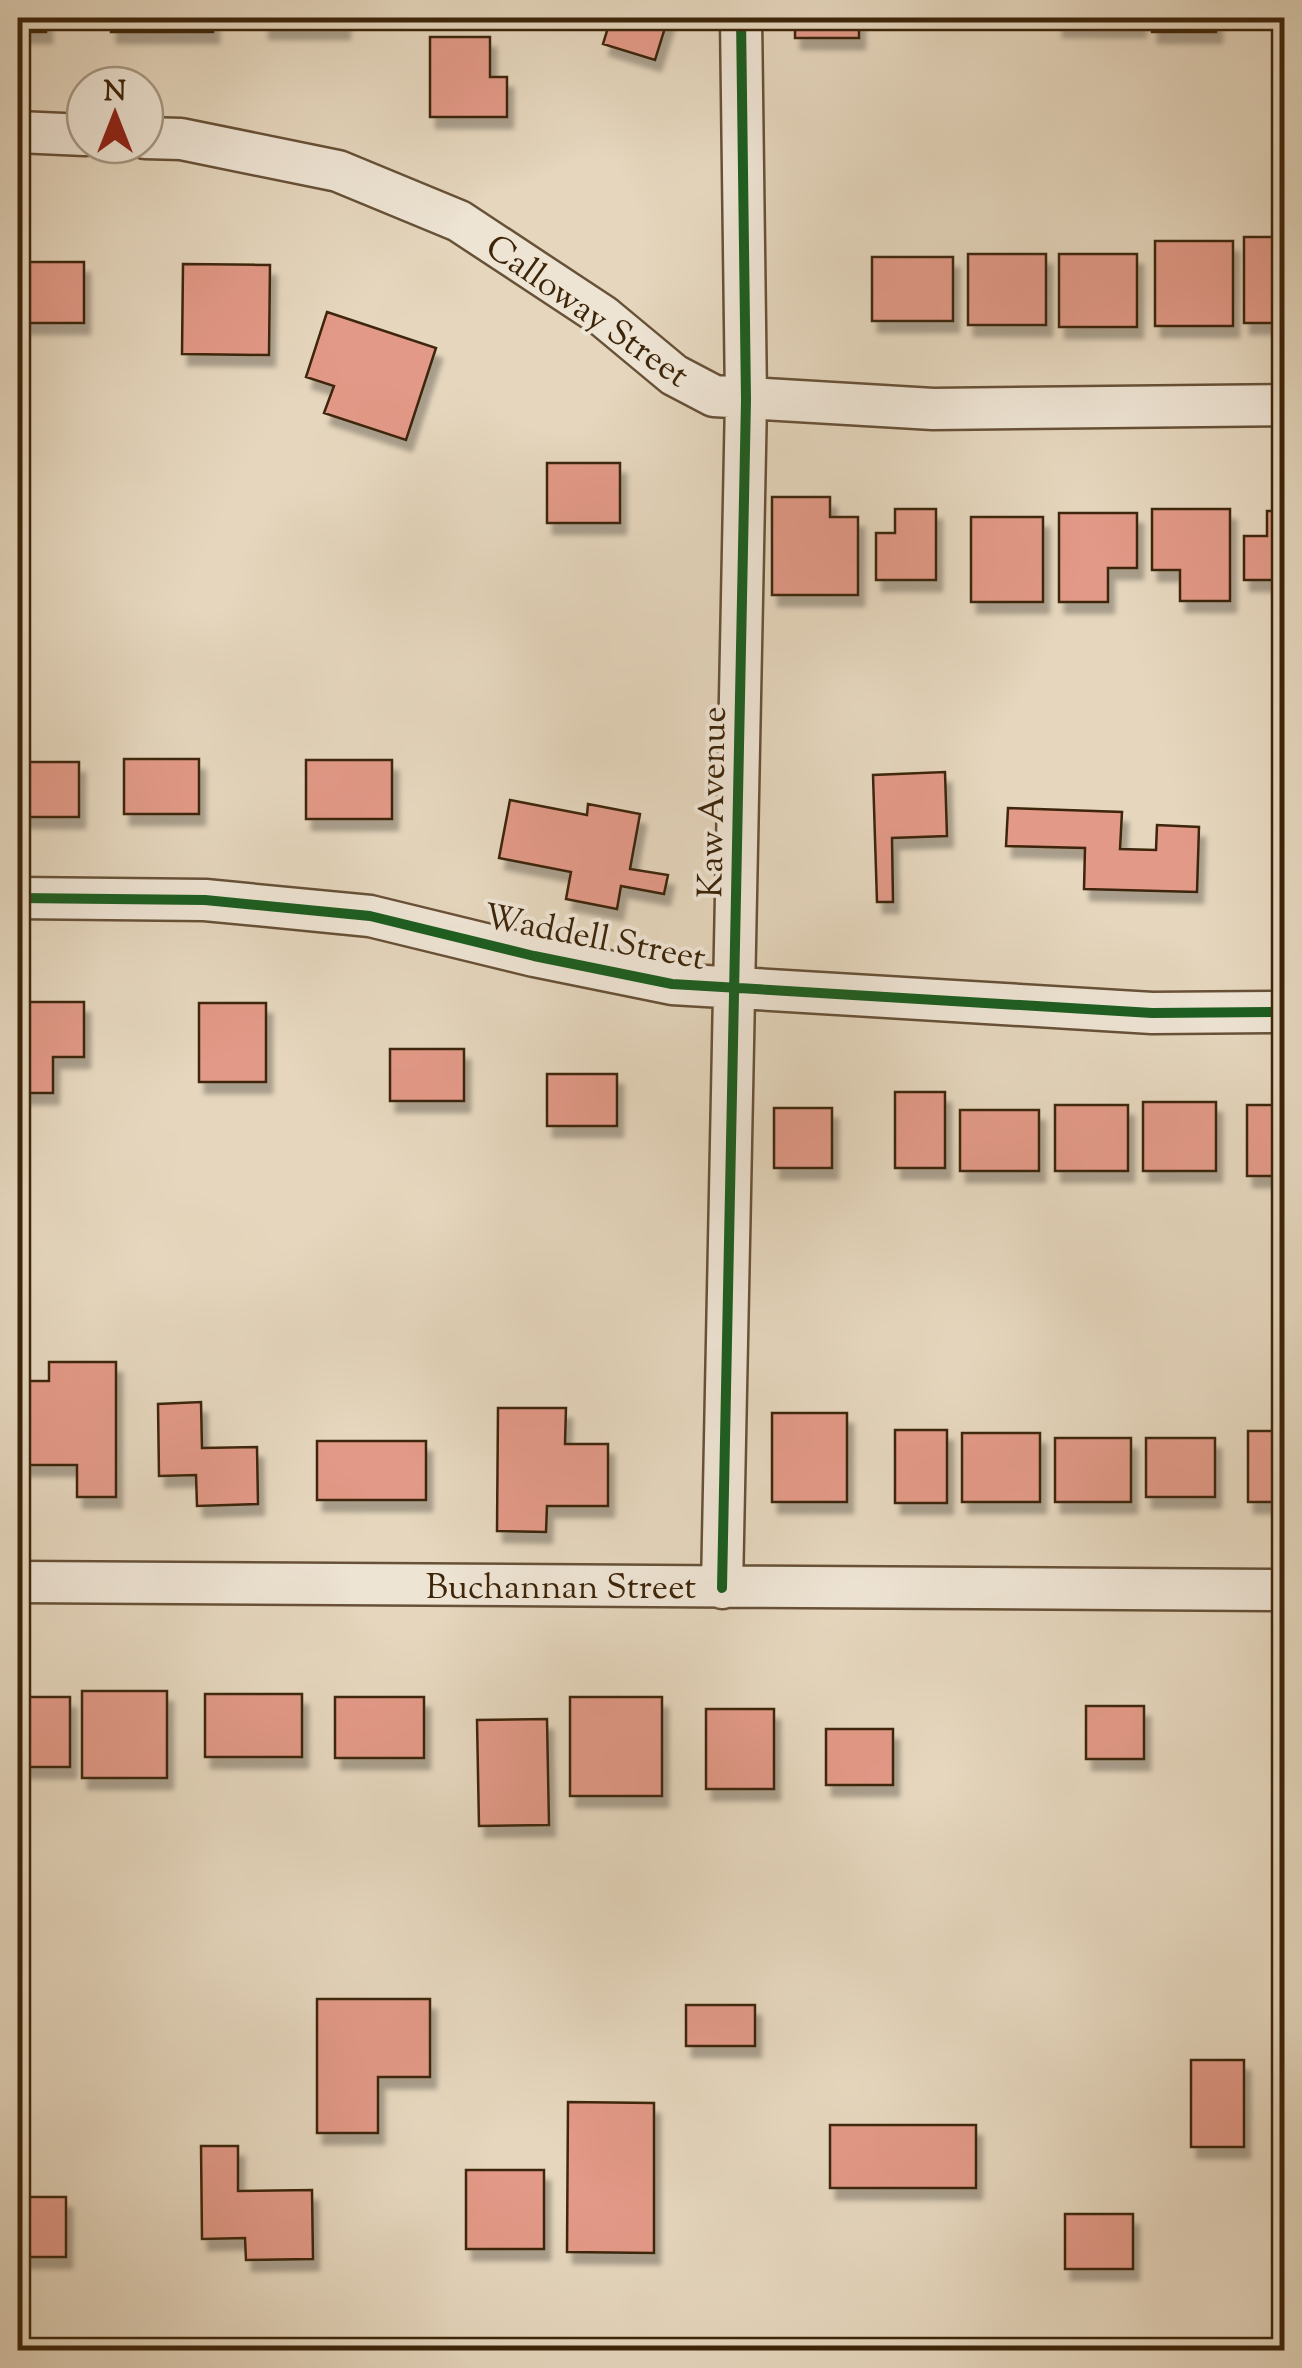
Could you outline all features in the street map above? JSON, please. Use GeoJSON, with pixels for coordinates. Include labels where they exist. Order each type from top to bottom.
{"type":"FeatureCollection","features":[{"type":"Feature","properties":{"kind":"street","name":"Kaw Avenue"},"geometry":{"type":"LineString","coordinates":[[722,1588],[746,400],[742,18]]}},
{"type":"Feature","properties":{"kind":"street"},"geometry":{"type":"LineString","coordinates":[[18,132],[65,134]]}},
{"type":"Feature","properties":{"kind":"street","name":"Calloway Street"},"geometry":{"type":"LineString","coordinates":[[165,139],[338,170],[459,220],[603,316],[674,375],[714,396],[934,409],[1284,405]]}},
{"type":"Feature","properties":{"kind":"street","name":"Waddell Street"},"geometry":{"type":"LineString","coordinates":[[18,898],[205,900],[370,916],[672,984],[1152,1013],[1284,1012]]}},
{"type":"Feature","properties":{"kind":"street","name":"Buchannan Street"},"geometry":{"type":"LineString","coordinates":[[18,1582],[1284,1590]]}},
{"type":"Feature","properties":{"kind":"building"},"geometry":{"type":"Polygon","coordinates":[[[18,18],[46,18],[46,32],[18,32],[18,18]]]}},
{"type":"Feature","properties":{"kind":"building"},"geometry":{"type":"Polygon","coordinates":[[[111,18],[213,18],[213,32],[111,32],[111,18]]]}},
{"type":"Feature","properties":{"kind":"building"},"geometry":{"type":"Polygon","coordinates":[[[263,18],[344,18],[344,28],[263,28],[263,18]]]}},
{"type":"Feature","properties":{"kind":"building"},"geometry":{"type":"Polygon","coordinates":[[[611,18],[668,18],[655,60],[603,44],[611,18]]]}},
{"type":"Feature","properties":{"kind":"building"},"geometry":{"type":"Polygon","coordinates":[[[795,18],[859,18],[859,38],[795,38],[795,18]]]}},
{"type":"Feature","properties":{"kind":"building"},"geometry":{"type":"Polygon","coordinates":[[[1057,18],[1140,18],[1140,26],[1057,26],[1057,18]]]}},
{"type":"Feature","properties":{"kind":"building"},"geometry":{"type":"Polygon","coordinates":[[[1152,18],[1216,18],[1216,32],[1152,32],[1152,18]]]}},
{"type":"Feature","properties":{"kind":"building"},"geometry":{"type":"Polygon","coordinates":[[[430,37],[490,37],[490,77],[507,77],[507,117],[430,117],[430,37]]]}},
{"type":"Feature","properties":{"kind":"building"},"geometry":{"type":"Polygon","coordinates":[[[1244,237],[1284,237],[1284,323],[1244,323],[1244,237]]]}},
{"type":"Feature","properties":{"kind":"building"},"geometry":{"type":"Polygon","coordinates":[[[1155,241],[1233,241],[1233,326],[1155,326],[1155,241]]]}},
{"type":"Feature","properties":{"kind":"building"},"geometry":{"type":"Polygon","coordinates":[[[968,254],[1046,254],[1046,325],[968,325],[968,254]]]}},
{"type":"Feature","properties":{"kind":"building"},"geometry":{"type":"Polygon","coordinates":[[[1059,254],[1137,254],[1137,327],[1059,327],[1059,254]]]}},
{"type":"Feature","properties":{"kind":"building"},"geometry":{"type":"Polygon","coordinates":[[[872,257],[953,257],[953,321],[872,321],[872,257]]]}},
{"type":"Feature","properties":{"kind":"building"},"geometry":{"type":"Polygon","coordinates":[[[18,262],[84,262],[84,323],[18,323],[18,262]]]}},
{"type":"Feature","properties":{"kind":"building"},"geometry":{"type":"Polygon","coordinates":[[[183,264],[270,265],[269,355],[182,354],[183,264]]]}},
{"type":"Feature","properties":{"kind":"building"},"geometry":{"type":"Polygon","coordinates":[[[327,312],[436,348],[406,440],[324,413],[334,386],[306,377],[327,312]]]}},
{"type":"Feature","properties":{"kind":"building"},"geometry":{"type":"Polygon","coordinates":[[[547,463],[620,463],[620,523],[547,523],[547,463]]]}},
{"type":"Feature","properties":{"kind":"building"},"geometry":{"type":"Polygon","coordinates":[[[772,497],[830,497],[830,517],[858,517],[858,595],[772,595],[772,497]]]}},
{"type":"Feature","properties":{"kind":"building"},"geometry":{"type":"Polygon","coordinates":[[[895,509],[936,509],[936,580],[876,580],[876,533],[895,533],[895,509]]]}},
{"type":"Feature","properties":{"kind":"building"},"geometry":{"type":"Polygon","coordinates":[[[1152,509],[1230,509],[1230,601],[1180,601],[1180,570],[1152,570],[1152,509]]]}},
{"type":"Feature","properties":{"kind":"building"},"geometry":{"type":"Polygon","coordinates":[[[1267,511],[1284,511],[1284,580],[1244,580],[1244,536],[1267,536],[1267,511]]]}},
{"type":"Feature","properties":{"kind":"building"},"geometry":{"type":"Polygon","coordinates":[[[1059,513],[1137,513],[1137,568],[1108,568],[1108,602],[1059,602],[1059,513]]]}},
{"type":"Feature","properties":{"kind":"building"},"geometry":{"type":"Polygon","coordinates":[[[971,517],[1043,517],[1043,602],[971,602],[971,517]]]}},
{"type":"Feature","properties":{"kind":"building"},"geometry":{"type":"Polygon","coordinates":[[[124,759],[199,759],[199,814],[124,814],[124,759]]]}},
{"type":"Feature","properties":{"kind":"building"},"geometry":{"type":"Polygon","coordinates":[[[306,760],[392,760],[392,819],[306,819],[306,760]]]}},
{"type":"Feature","properties":{"kind":"building"},"geometry":{"type":"Polygon","coordinates":[[[18,762],[79,762],[79,817],[18,817],[18,762]]]}},
{"type":"Feature","properties":{"kind":"building"},"geometry":{"type":"Polygon","coordinates":[[[945,772],[947,836],[892,838],[893,902],[877,902],[873,775],[945,772]]]}},
{"type":"Feature","properties":{"kind":"building"},"geometry":{"type":"Polygon","coordinates":[[[510,800],[587,815],[588,804],[640,814],[630,869],[668,875],[664,894],[621,886],[617,909],[566,899],[571,872],[499,858],[510,800]]]}},
{"type":"Feature","properties":{"kind":"building"},"geometry":{"type":"Polygon","coordinates":[[[1008,808],[1122,812],[1120,849],[1156,850],[1157,825],[1199,827],[1197,892],[1084,889],[1085,848],[1006,846],[1008,808]]]}},
{"type":"Feature","properties":{"kind":"building"},"geometry":{"type":"Polygon","coordinates":[[[18,1002],[84,1002],[84,1057],[53,1057],[53,1093],[18,1093],[18,1002]]]}},
{"type":"Feature","properties":{"kind":"building"},"geometry":{"type":"Polygon","coordinates":[[[199,1003],[266,1003],[266,1082],[199,1082],[199,1003]]]}},
{"type":"Feature","properties":{"kind":"building"},"geometry":{"type":"Polygon","coordinates":[[[390,1049],[464,1049],[464,1101],[390,1101],[390,1049]]]}},
{"type":"Feature","properties":{"kind":"building"},"geometry":{"type":"Polygon","coordinates":[[[547,1074],[617,1074],[617,1126],[547,1126],[547,1074]]]}},
{"type":"Feature","properties":{"kind":"building"},"geometry":{"type":"Polygon","coordinates":[[[895,1092],[945,1092],[945,1168],[895,1168],[895,1092]]]}},
{"type":"Feature","properties":{"kind":"building"},"geometry":{"type":"Polygon","coordinates":[[[1143,1102],[1216,1102],[1216,1171],[1143,1171],[1143,1102]]]}},
{"type":"Feature","properties":{"kind":"building"},"geometry":{"type":"Polygon","coordinates":[[[1055,1105],[1128,1105],[1128,1171],[1055,1171],[1055,1105]]]}},
{"type":"Feature","properties":{"kind":"building"},"geometry":{"type":"Polygon","coordinates":[[[1247,1105],[1284,1105],[1284,1176],[1247,1176],[1247,1105]]]}},
{"type":"Feature","properties":{"kind":"building"},"geometry":{"type":"Polygon","coordinates":[[[774,1108],[832,1108],[832,1168],[774,1168],[774,1108]]]}},
{"type":"Feature","properties":{"kind":"building"},"geometry":{"type":"Polygon","coordinates":[[[960,1110],[1039,1110],[1039,1171],[960,1171],[960,1110]]]}},
{"type":"Feature","properties":{"kind":"building"},"geometry":{"type":"Polygon","coordinates":[[[49,1362],[116,1362],[116,1497],[77,1497],[77,1465],[23,1465],[23,1381],[49,1381],[49,1362]]]}},
{"type":"Feature","properties":{"kind":"building"},"geometry":{"type":"Polygon","coordinates":[[[201,1402],[202,1448],[257,1447],[258,1504],[197,1506],[196,1475],[159,1476],[158,1404],[201,1402]]]}},
{"type":"Feature","properties":{"kind":"building"},"geometry":{"type":"Polygon","coordinates":[[[498,1408],[566,1408],[565,1444],[608,1444],[608,1506],[547,1506],[546,1532],[497,1531],[498,1408]]]}},
{"type":"Feature","properties":{"kind":"building"},"geometry":{"type":"Polygon","coordinates":[[[772,1413],[847,1413],[847,1502],[772,1502],[772,1413]]]}},
{"type":"Feature","properties":{"kind":"building"},"geometry":{"type":"Polygon","coordinates":[[[895,1430],[947,1430],[947,1503],[895,1503],[895,1430]]]}},
{"type":"Feature","properties":{"kind":"building"},"geometry":{"type":"Polygon","coordinates":[[[1248,1431],[1284,1431],[1284,1502],[1248,1502],[1248,1431]]]}},
{"type":"Feature","properties":{"kind":"building"},"geometry":{"type":"Polygon","coordinates":[[[962,1433],[1040,1433],[1040,1502],[962,1502],[962,1433]]]}},
{"type":"Feature","properties":{"kind":"building"},"geometry":{"type":"Polygon","coordinates":[[[1055,1438],[1131,1438],[1131,1502],[1055,1502],[1055,1438]]]}},
{"type":"Feature","properties":{"kind":"building"},"geometry":{"type":"Polygon","coordinates":[[[1146,1438],[1215,1438],[1215,1497],[1146,1497],[1146,1438]]]}},
{"type":"Feature","properties":{"kind":"building"},"geometry":{"type":"Polygon","coordinates":[[[317,1441],[426,1441],[426,1500],[317,1500],[317,1441]]]}},
{"type":"Feature","properties":{"kind":"building"},"geometry":{"type":"Polygon","coordinates":[[[82,1691],[167,1691],[167,1778],[82,1778],[82,1691]]]}},
{"type":"Feature","properties":{"kind":"building"},"geometry":{"type":"Polygon","coordinates":[[[205,1694],[302,1694],[302,1757],[205,1757],[205,1694]]]}},
{"type":"Feature","properties":{"kind":"building"},"geometry":{"type":"Polygon","coordinates":[[[18,1697],[70,1697],[70,1767],[18,1767],[18,1697]]]}},
{"type":"Feature","properties":{"kind":"building"},"geometry":{"type":"Polygon","coordinates":[[[335,1697],[424,1697],[424,1758],[335,1758],[335,1697]]]}},
{"type":"Feature","properties":{"kind":"building"},"geometry":{"type":"Polygon","coordinates":[[[570,1697],[662,1697],[662,1796],[570,1796],[570,1697]]]}},
{"type":"Feature","properties":{"kind":"building"},"geometry":{"type":"Polygon","coordinates":[[[1086,1706],[1144,1706],[1144,1759],[1086,1759],[1086,1706]]]}},
{"type":"Feature","properties":{"kind":"building"},"geometry":{"type":"Polygon","coordinates":[[[706,1709],[774,1709],[774,1789],[706,1789],[706,1709]]]}},
{"type":"Feature","properties":{"kind":"building"},"geometry":{"type":"Polygon","coordinates":[[[547,1719],[549,1825],[479,1826],[477,1720],[547,1719]]]}},
{"type":"Feature","properties":{"kind":"building"},"geometry":{"type":"Polygon","coordinates":[[[826,1729],[893,1729],[893,1785],[826,1785],[826,1729]]]}},
{"type":"Feature","properties":{"kind":"building"},"geometry":{"type":"Polygon","coordinates":[[[317,1999],[430,1999],[430,2077],[378,2077],[378,2133],[317,2133],[317,1999]]]}},
{"type":"Feature","properties":{"kind":"building"},"geometry":{"type":"Polygon","coordinates":[[[686,2005],[755,2005],[755,2046],[686,2046],[686,2005]]]}},
{"type":"Feature","properties":{"kind":"building"},"geometry":{"type":"Polygon","coordinates":[[[1191,2060],[1244,2060],[1244,2147],[1191,2147],[1191,2060]]]}},
{"type":"Feature","properties":{"kind":"building"},"geometry":{"type":"Polygon","coordinates":[[[568,2102],[654,2103],[654,2253],[567,2252],[568,2102]]]}},
{"type":"Feature","properties":{"kind":"building"},"geometry":{"type":"Polygon","coordinates":[[[830,2125],[976,2125],[976,2188],[830,2188],[830,2125]]]}},
{"type":"Feature","properties":{"kind":"building"},"geometry":{"type":"Polygon","coordinates":[[[201,2146],[238,2146],[238,2191],[312,2190],[313,2259],[246,2260],[245,2238],[202,2239],[201,2146]]]}},
{"type":"Feature","properties":{"kind":"building"},"geometry":{"type":"Polygon","coordinates":[[[466,2170],[544,2170],[544,2249],[466,2249],[466,2170]]]}},
{"type":"Feature","properties":{"kind":"building"},"geometry":{"type":"Polygon","coordinates":[[[18,2197],[66,2197],[66,2257],[18,2257],[18,2197]]]}},
{"type":"Feature","properties":{"kind":"building"},"geometry":{"type":"Polygon","coordinates":[[[1065,2214],[1133,2214],[1133,2269],[1065,2269],[1065,2214]]]}},
{"type":"Feature","properties":{"kind":"cycle path"},"geometry":{"type":"LineString","coordinates":[[722,1588],[746,400],[741,18]]}},
{"type":"Feature","properties":{"kind":"cycle path"},"geometry":{"type":"LineString","coordinates":[[18,898],[205,900],[370,916],[672,984],[1152,1013],[1284,1012]]}}]}
